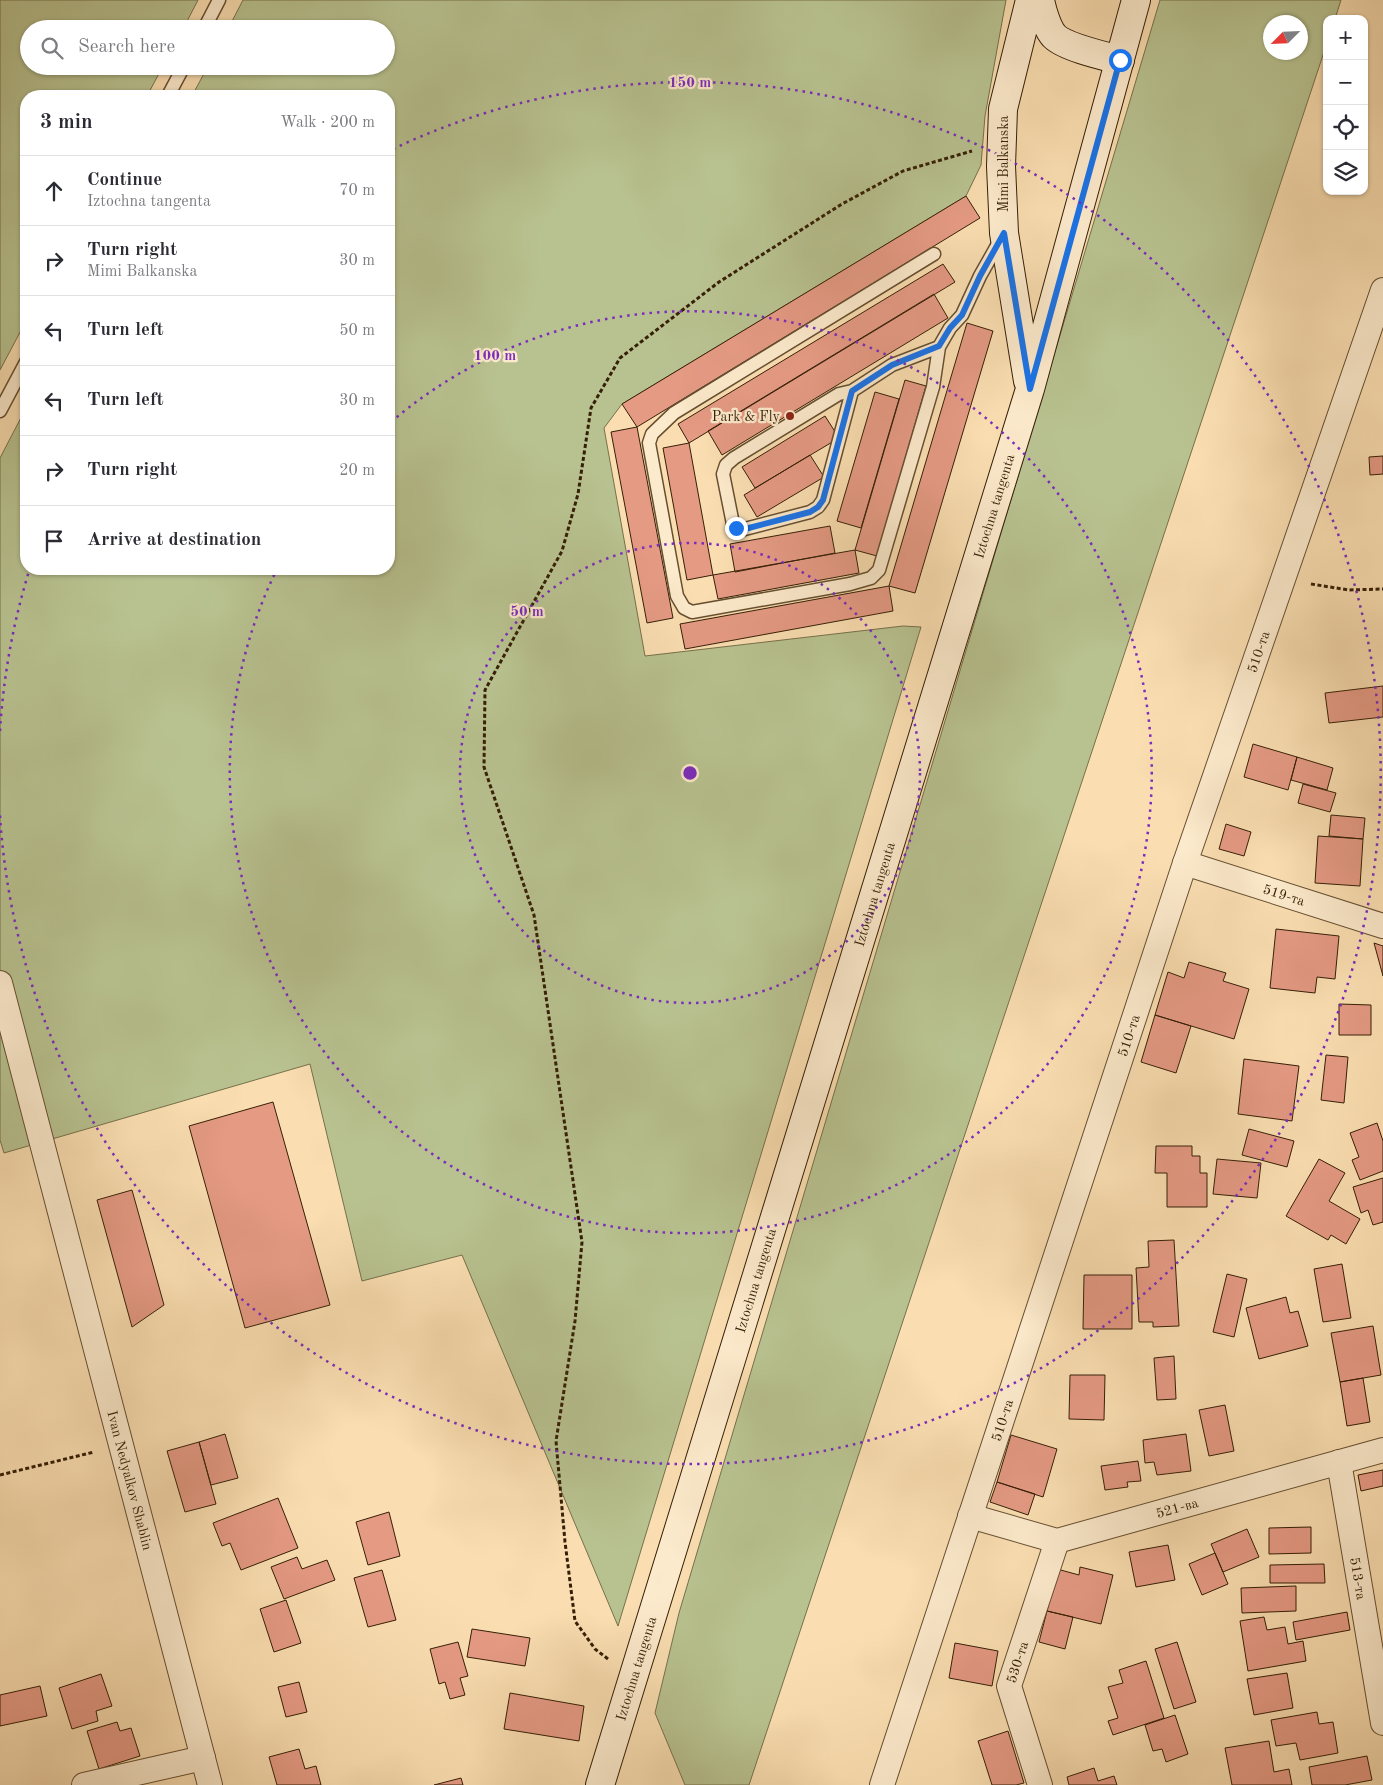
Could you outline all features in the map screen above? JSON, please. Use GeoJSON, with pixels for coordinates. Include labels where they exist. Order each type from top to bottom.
{"type":"FeatureCollection","features":[{"type":"Feature","properties":{"kind":"street","name":"Mimi Balkanska"},"geometry":{"type":"LineString","coordinates":[[1030,0],[1003,109],[1001,166],[1004,233],[1030,389]]}},
{"type":"Feature","properties":{"kind":"street"},"geometry":{"type":"LineString","coordinates":[[1040,0],[1042,12],[1054,36],[1079,49],[1120,60]]}},
{"type":"Feature","properties":{"kind":"street","name":"Iztochna tangenta"},"geometry":{"type":"LineString","coordinates":[[600,1785],[632,1676],[1030,389],[1136,0]]}},
{"type":"Feature","properties":{"kind":"street","name":"510-та"},"geometry":{"type":"LineString","coordinates":[[882,1785],[1185,863],[1383,290]]}},
{"type":"Feature","properties":{"kind":"street","name":"519-та"},"geometry":{"type":"LineString","coordinates":[[1185,863],[1383,926]]}},
{"type":"Feature","properties":{"kind":"street","name":"Ivan Nedyalkov Shablin"},"geometry":{"type":"LineString","coordinates":[[0,984],[210,1785]]}},
{"type":"Feature","properties":{"kind":"street","name":"521-ва"},"geometry":{"type":"LineString","coordinates":[[1057,1541],[1383,1450]]}},
{"type":"Feature","properties":{"kind":"street","name":"513-та"},"geometry":{"type":"LineString","coordinates":[[1339,1462],[1383,1723]]}},
{"type":"Feature","properties":{"kind":"street"},"geometry":{"type":"LineString","coordinates":[[970,1516],[1057,1541]]}},
{"type":"Feature","properties":{"kind":"street","name":"530-та"},"geometry":{"type":"LineString","coordinates":[[1040,1785],[1009,1686],[1057,1541]]}},
{"type":"Feature","properties":{"kind":"street"},"geometry":{"type":"LineString","coordinates":[[84,1785],[203,1758]]}},
{"type":"Feature","properties":{"kind":"lane"},"geometry":{"type":"LineString","coordinates":[[209,20],[219,0]]}},
{"type":"Feature","properties":{"kind":"lane"},"geometry":{"type":"LineString","coordinates":[[171,90],[179,75]]}},
{"type":"Feature","properties":{"kind":"lane"},"geometry":{"type":"LineString","coordinates":[[934,254],[674,413],[652,434],[649,443],[675,586],[677,596],[684,608],[692,612],[850,584],[871,578],[879,570],[933,387],[939,346],[950,328],[962,293],[980,276],[1004,233]]}},
{"type":"Feature","properties":{"kind":"lane"},"geometry":{"type":"LineString","coordinates":[[852,391],[823,500],[818,507],[810,512],[749,528],[741,530],[736,528],[724,474],[726,464],[839,394],[852,391],[892,365],[939,346]]}},
{"type":"Feature","properties":{"kind":"lane"},"geometry":{"type":"LineString","coordinates":[[0,411],[20,373]]}},
{"type":"Feature","properties":{"kind":"path"},"geometry":{"type":"LineString","coordinates":[[632,1676],[595,1649],[575,1621],[565,1542],[556,1441],[574,1321],[582,1242],[534,915],[484,767],[485,690],[562,551],[578,494],[591,408],[620,358],[719,282],[842,204],[903,171],[1002,143]]}},
{"type":"Feature","properties":{"kind":"path"},"geometry":{"type":"LineString","coordinates":[[1283,579],[1349,590],[1383,589]]}},
{"type":"Feature","properties":{"kind":"path"},"geometry":{"type":"LineString","coordinates":[[0,1475],[121,1444]]}},
{"type":"Feature","properties":{"kind":"green space"},"geometry":{"type":"Polygon","coordinates":[[[0,0],[198,0],[188,20],[20,20],[20,75],[158,75],[150,90],[20,90],[20,332],[0,370],[0,0]]]}},
{"type":"Feature","properties":{"kind":"green space"},"geometry":{"type":"Polygon","coordinates":[[[243,0],[1006,0],[985,116],[981,165],[966,196],[622,404],[604,428],[645,656],[903,626],[921,627],[618,1626],[462,1255],[362,1281],[310,1064],[4,1153],[0,1140],[0,458],[20,420],[20,575],[395,575],[395,90],[195,90],[203,75],[395,75],[395,20],[233,20],[243,0]]]}},
{"type":"Feature","properties":{"kind":"green space"},"geometry":{"type":"Polygon","coordinates":[[[1160,0],[1341,0],[1336,15],[1323,15],[1323,55],[749,1785],[685,1785],[655,1713],[679,1613],[1160,0]]]}},
{"type":"Feature","properties":{"kind":"building"},"geometry":{"type":"Polygon","coordinates":[[[966,196],[980,218],[637,427],[622,404],[966,196]]]}},
{"type":"Feature","properties":{"kind":"building"},"geometry":{"type":"Polygon","coordinates":[[[943,264],[955,282],[689,443],[678,424],[943,264]]]}},
{"type":"Feature","properties":{"kind":"building"},"geometry":{"type":"Polygon","coordinates":[[[934,294],[948,318],[722,455],[708,431],[934,294]]]}},
{"type":"Feature","properties":{"kind":"building"},"geometry":{"type":"Polygon","coordinates":[[[967,323],[993,331],[915,593],[889,586],[967,323]]]}},
{"type":"Feature","properties":{"kind":"building"},"geometry":{"type":"Polygon","coordinates":[[[905,380],[926,386],[877,556],[855,550],[905,380]]]}},
{"type":"Feature","properties":{"kind":"building"},"geometry":{"type":"Polygon","coordinates":[[[875,392],[899,399],[861,528],[837,521],[875,392]]]}},
{"type":"Feature","properties":{"kind":"building"},"geometry":{"type":"Polygon","coordinates":[[[825,416],[839,438],[755,488],[742,467],[825,416]]]}},
{"type":"Feature","properties":{"kind":"building"},"geometry":{"type":"Polygon","coordinates":[[[637,427],[673,618],[647,623],[611,432],[637,427]]]}},
{"type":"Feature","properties":{"kind":"building"},"geometry":{"type":"Polygon","coordinates":[[[689,443],[713,575],[687,580],[663,448],[689,443]]]}},
{"type":"Feature","properties":{"kind":"building"},"geometry":{"type":"Polygon","coordinates":[[[810,455],[824,477],[757,517],[744,495],[810,455]]]}},
{"type":"Feature","properties":{"kind":"building"},"geometry":{"type":"Polygon","coordinates":[[[1383,456],[1383,474],[1370,475],[1369,457],[1383,456]]]}},
{"type":"Feature","properties":{"kind":"building"},"geometry":{"type":"Polygon","coordinates":[[[830,526],[835,553],[735,572],[730,544],[830,526]]]}},
{"type":"Feature","properties":{"kind":"building"},"geometry":{"type":"Polygon","coordinates":[[[855,550],[859,573],[718,599],[713,575],[855,550]]]}},
{"type":"Feature","properties":{"kind":"building"},"geometry":{"type":"Polygon","coordinates":[[[889,586],[893,611],[685,649],[680,624],[889,586]]]}},
{"type":"Feature","properties":{"kind":"building"},"geometry":{"type":"Polygon","coordinates":[[[1383,686],[1383,717],[1329,723],[1325,693],[1383,686]]]}},
{"type":"Feature","properties":{"kind":"building"},"geometry":{"type":"Polygon","coordinates":[[[1253,744],[1297,757],[1288,790],[1244,777],[1253,744]]]}},
{"type":"Feature","properties":{"kind":"building"},"geometry":{"type":"Polygon","coordinates":[[[1297,757],[1333,768],[1327,790],[1291,780],[1297,757]]]}},
{"type":"Feature","properties":{"kind":"building"},"geometry":{"type":"Polygon","coordinates":[[[1303,784],[1336,793],[1330,812],[1298,803],[1303,784]]]}},
{"type":"Feature","properties":{"kind":"building"},"geometry":{"type":"Polygon","coordinates":[[[1331,815],[1365,818],[1363,839],[1329,836],[1331,815]]]}},
{"type":"Feature","properties":{"kind":"building"},"geometry":{"type":"Polygon","coordinates":[[[1226,824],[1251,832],[1244,856],[1219,849],[1226,824]]]}},
{"type":"Feature","properties":{"kind":"building"},"geometry":{"type":"Polygon","coordinates":[[[1318,836],[1363,839],[1360,886],[1315,883],[1318,836]]]}},
{"type":"Feature","properties":{"kind":"building"},"geometry":{"type":"Polygon","coordinates":[[[1276,929],[1339,936],[1335,979],[1317,977],[1315,993],[1270,988],[1276,929]]]}},
{"type":"Feature","properties":{"kind":"building"},"geometry":{"type":"Polygon","coordinates":[[[1374,943],[1383,946],[1383,976],[1374,943]]]}},
{"type":"Feature","properties":{"kind":"building"},"geometry":{"type":"Polygon","coordinates":[[[1189,962],[1226,973],[1223,981],[1249,989],[1234,1039],[1155,1015],[1168,972],[1184,978],[1189,962]]]}},
{"type":"Feature","properties":{"kind":"building"},"geometry":{"type":"Polygon","coordinates":[[[1339,1004],[1371,1005],[1371,1035],[1339,1035],[1339,1004]]]}},
{"type":"Feature","properties":{"kind":"building"},"geometry":{"type":"Polygon","coordinates":[[[1155,1015],[1191,1026],[1176,1073],[1141,1062],[1155,1015]]]}},
{"type":"Feature","properties":{"kind":"building"},"geometry":{"type":"Polygon","coordinates":[[[1326,1055],[1348,1057],[1344,1103],[1321,1100],[1326,1055]]]}},
{"type":"Feature","properties":{"kind":"building"},"geometry":{"type":"Polygon","coordinates":[[[1244,1059],[1299,1066],[1292,1121],[1238,1114],[1244,1059]]]}},
{"type":"Feature","properties":{"kind":"building"},"geometry":{"type":"Polygon","coordinates":[[[273,1102],[330,1305],[245,1328],[189,1126],[273,1102]]]}},
{"type":"Feature","properties":{"kind":"building"},"geometry":{"type":"Polygon","coordinates":[[[1377,1123],[1383,1141],[1383,1171],[1360,1180],[1352,1160],[1359,1157],[1350,1133],[1377,1123]]]}},
{"type":"Feature","properties":{"kind":"building"},"geometry":{"type":"Polygon","coordinates":[[[1249,1129],[1294,1141],[1287,1167],[1242,1155],[1249,1129]]]}},
{"type":"Feature","properties":{"kind":"building"},"geometry":{"type":"Polygon","coordinates":[[[1156,1146],[1192,1146],[1192,1156],[1200,1156],[1200,1173],[1207,1173],[1207,1207],[1167,1207],[1167,1173],[1155,1173],[1156,1146]]]}},
{"type":"Feature","properties":{"kind":"building"},"geometry":{"type":"Polygon","coordinates":[[[1217,1159],[1261,1163],[1257,1198],[1213,1194],[1217,1159]]]}},
{"type":"Feature","properties":{"kind":"building"},"geometry":{"type":"Polygon","coordinates":[[[1319,1159],[1345,1173],[1329,1201],[1360,1219],[1346,1244],[1331,1235],[1328,1240],[1286,1216],[1319,1159]]]}},
{"type":"Feature","properties":{"kind":"building"},"geometry":{"type":"Polygon","coordinates":[[[1383,1178],[1383,1222],[1373,1225],[1368,1210],[1361,1213],[1353,1187],[1383,1178]]]}},
{"type":"Feature","properties":{"kind":"building"},"geometry":{"type":"Polygon","coordinates":[[[132,1190],[164,1305],[132,1327],[97,1200],[132,1190]]]}},
{"type":"Feature","properties":{"kind":"building"},"geometry":{"type":"Polygon","coordinates":[[[1174,1240],[1179,1326],[1153,1327],[1153,1322],[1139,1322],[1136,1268],[1149,1267],[1148,1241],[1174,1240]]]}},
{"type":"Feature","properties":{"kind":"building"},"geometry":{"type":"Polygon","coordinates":[[[1342,1264],[1351,1318],[1323,1322],[1314,1269],[1342,1264]]]}},
{"type":"Feature","properties":{"kind":"building"},"geometry":{"type":"Polygon","coordinates":[[[1227,1274],[1247,1279],[1234,1337],[1213,1332],[1227,1274]]]}},
{"type":"Feature","properties":{"kind":"building"},"geometry":{"type":"Polygon","coordinates":[[[1084,1275],[1132,1275],[1132,1329],[1083,1329],[1084,1275]]]}},
{"type":"Feature","properties":{"kind":"building"},"geometry":{"type":"Polygon","coordinates":[[[1286,1297],[1290,1313],[1298,1311],[1308,1346],[1259,1359],[1246,1308],[1286,1297]]]}},
{"type":"Feature","properties":{"kind":"building"},"geometry":{"type":"Polygon","coordinates":[[[1373,1326],[1381,1375],[1340,1382],[1331,1333],[1373,1326]]]}},
{"type":"Feature","properties":{"kind":"building"},"geometry":{"type":"Polygon","coordinates":[[[1174,1356],[1176,1399],[1157,1400],[1154,1358],[1174,1356]]]}},
{"type":"Feature","properties":{"kind":"building"},"geometry":{"type":"Polygon","coordinates":[[[1070,1375],[1105,1375],[1104,1420],[1069,1419],[1070,1375]]]}},
{"type":"Feature","properties":{"kind":"building"},"geometry":{"type":"Polygon","coordinates":[[[1363,1378],[1370,1422],[1347,1426],[1340,1382],[1363,1378]]]}},
{"type":"Feature","properties":{"kind":"building"},"geometry":{"type":"Polygon","coordinates":[[[1225,1405],[1234,1451],[1209,1456],[1199,1410],[1225,1405]]]}},
{"type":"Feature","properties":{"kind":"building"},"geometry":{"type":"Polygon","coordinates":[[[225,1434],[238,1478],[211,1485],[199,1442],[225,1434]]]}},
{"type":"Feature","properties":{"kind":"building"},"geometry":{"type":"Polygon","coordinates":[[[1186,1434],[1191,1471],[1157,1475],[1154,1462],[1145,1463],[1143,1440],[1186,1434]]]}},
{"type":"Feature","properties":{"kind":"building"},"geometry":{"type":"Polygon","coordinates":[[[1011,1435],[1057,1449],[1043,1497],[997,1482],[1011,1435]]]}},
{"type":"Feature","properties":{"kind":"building"},"geometry":{"type":"Polygon","coordinates":[[[199,1442],[216,1504],[185,1512],[167,1451],[199,1442]]]}},
{"type":"Feature","properties":{"kind":"building"},"geometry":{"type":"Polygon","coordinates":[[[1138,1461],[1141,1481],[1127,1482],[1128,1487],[1105,1490],[1101,1466],[1138,1461]]]}},
{"type":"Feature","properties":{"kind":"building"},"geometry":{"type":"Polygon","coordinates":[[[1383,1470],[1383,1486],[1361,1491],[1358,1475],[1383,1470]]]}},
{"type":"Feature","properties":{"kind":"building"},"geometry":{"type":"Polygon","coordinates":[[[997,1482],[1035,1494],[1028,1515],[990,1502],[997,1482]]]}},
{"type":"Feature","properties":{"kind":"building"},"geometry":{"type":"Polygon","coordinates":[[[278,1498],[298,1548],[241,1570],[230,1543],[222,1546],[213,1523],[278,1498]]]}},
{"type":"Feature","properties":{"kind":"building"},"geometry":{"type":"Polygon","coordinates":[[[389,1512],[400,1556],[368,1565],[356,1522],[389,1512]]]}},
{"type":"Feature","properties":{"kind":"building"},"geometry":{"type":"Polygon","coordinates":[[[1311,1527],[1311,1553],[1269,1554],[1269,1528],[1311,1527]]]}},
{"type":"Feature","properties":{"kind":"building"},"geometry":{"type":"Polygon","coordinates":[[[1247,1529],[1259,1557],[1223,1572],[1211,1544],[1247,1529]]]}},
{"type":"Feature","properties":{"kind":"building"},"geometry":{"type":"Polygon","coordinates":[[[1168,1545],[1175,1580],[1136,1587],[1129,1552],[1168,1545]]]}},
{"type":"Feature","properties":{"kind":"building"},"geometry":{"type":"Polygon","coordinates":[[[1215,1553],[1228,1584],[1202,1595],[1189,1564],[1215,1553]]]}},
{"type":"Feature","properties":{"kind":"building"},"geometry":{"type":"Polygon","coordinates":[[[297,1557],[302,1569],[327,1560],[335,1580],[284,1599],[271,1567],[297,1557]]]}},
{"type":"Feature","properties":{"kind":"building"},"geometry":{"type":"Polygon","coordinates":[[[1324,1564],[1325,1583],[1270,1583],[1270,1565],[1324,1564]]]}},
{"type":"Feature","properties":{"kind":"building"},"geometry":{"type":"Polygon","coordinates":[[[1080,1567],[1113,1575],[1101,1624],[1047,1611],[1057,1569],[1079,1575],[1080,1567]]]}},
{"type":"Feature","properties":{"kind":"building"},"geometry":{"type":"Polygon","coordinates":[[[382,1570],[396,1620],[368,1627],[354,1578],[382,1570]]]}},
{"type":"Feature","properties":{"kind":"building"},"geometry":{"type":"Polygon","coordinates":[[[1296,1586],[1296,1611],[1242,1613],[1241,1588],[1296,1586]]]}},
{"type":"Feature","properties":{"kind":"building"},"geometry":{"type":"Polygon","coordinates":[[[286,1600],[301,1643],[274,1652],[260,1609],[286,1600]]]}},
{"type":"Feature","properties":{"kind":"building"},"geometry":{"type":"Polygon","coordinates":[[[1047,1611],[1073,1617],[1065,1649],[1039,1642],[1047,1611]]]}},
{"type":"Feature","properties":{"kind":"building"},"geometry":{"type":"Polygon","coordinates":[[[1347,1612],[1350,1630],[1296,1640],[1293,1622],[1347,1612]]]}},
{"type":"Feature","properties":{"kind":"building"},"geometry":{"type":"Polygon","coordinates":[[[1264,1617],[1267,1630],[1285,1627],[1288,1644],[1303,1641],[1306,1661],[1248,1671],[1240,1621],[1264,1617]]]}},
{"type":"Feature","properties":{"kind":"building"},"geometry":{"type":"Polygon","coordinates":[[[472,1629],[530,1638],[525,1666],[467,1657],[472,1629]]]}},
{"type":"Feature","properties":{"kind":"building"},"geometry":{"type":"Polygon","coordinates":[[[458,1642],[468,1676],[460,1678],[465,1695],[450,1699],[445,1682],[439,1684],[430,1649],[458,1642]]]}},
{"type":"Feature","properties":{"kind":"building"},"geometry":{"type":"Polygon","coordinates":[[[1177,1642],[1196,1702],[1174,1709],[1155,1649],[1177,1642]]]}},
{"type":"Feature","properties":{"kind":"building"},"geometry":{"type":"Polygon","coordinates":[[[955,1643],[998,1651],[992,1686],[949,1678],[955,1643]]]}},
{"type":"Feature","properties":{"kind":"building"},"geometry":{"type":"Polygon","coordinates":[[[1146,1661],[1164,1718],[1113,1735],[1108,1721],[1118,1718],[1108,1687],[1123,1683],[1119,1670],[1146,1661]]]}},
{"type":"Feature","properties":{"kind":"building"},"geometry":{"type":"Polygon","coordinates":[[[1287,1673],[1293,1708],[1254,1715],[1247,1679],[1287,1673]]]}},
{"type":"Feature","properties":{"kind":"building"},"geometry":{"type":"Polygon","coordinates":[[[101,1674],[112,1706],[96,1711],[98,1721],[72,1729],[59,1688],[101,1674]]]}},
{"type":"Feature","properties":{"kind":"building"},"geometry":{"type":"Polygon","coordinates":[[[299,1682],[307,1712],[286,1717],[278,1687],[299,1682]]]}},
{"type":"Feature","properties":{"kind":"building"},"geometry":{"type":"Polygon","coordinates":[[[40,1686],[47,1716],[0,1726],[0,1695],[40,1686]]]}},
{"type":"Feature","properties":{"kind":"building"},"geometry":{"type":"Polygon","coordinates":[[[510,1693],[584,1706],[579,1741],[504,1729],[510,1693]]]}},
{"type":"Feature","properties":{"kind":"building"},"geometry":{"type":"Polygon","coordinates":[[[1317,1712],[1319,1724],[1333,1722],[1338,1753],[1300,1760],[1296,1743],[1276,1746],[1271,1720],[1317,1712]]]}},
{"type":"Feature","properties":{"kind":"building"},"geometry":{"type":"Polygon","coordinates":[[[1175,1715],[1188,1754],[1166,1762],[1162,1749],[1153,1751],[1145,1725],[1175,1715]]]}},
{"type":"Feature","properties":{"kind":"building"},"geometry":{"type":"Polygon","coordinates":[[[117,1722],[120,1731],[131,1728],[140,1756],[99,1769],[87,1731],[117,1722]]]}},
{"type":"Feature","properties":{"kind":"building"},"geometry":{"type":"Polygon","coordinates":[[[1008,1731],[1024,1783],[992,1785],[978,1741],[1008,1731]]]}},
{"type":"Feature","properties":{"kind":"building"},"geometry":{"type":"Polygon","coordinates":[[[1269,1741],[1274,1772],[1289,1769],[1292,1785],[1232,1785],[1225,1748],[1269,1741]]]}},
{"type":"Feature","properties":{"kind":"building"},"geometry":{"type":"Polygon","coordinates":[[[299,1749],[305,1769],[316,1766],[321,1785],[277,1785],[269,1757],[299,1749]]]}},
{"type":"Feature","properties":{"kind":"building"},"geometry":{"type":"Polygon","coordinates":[[[1367,1756],[1372,1780],[1345,1785],[1312,1785],[1309,1767],[1367,1756]]]}},
{"type":"Feature","properties":{"kind":"building"},"geometry":{"type":"Polygon","coordinates":[[[1094,1768],[1098,1781],[1114,1776],[1117,1785],[1069,1785],[1067,1777],[1094,1768]]]}},
{"type":"Feature","properties":{"kind":"building"},"geometry":{"type":"Polygon","coordinates":[[[461,1778],[463,1785],[434,1785],[461,1778]]]}},
{"type":"Feature","properties":{"kind":"place","name":"Park & Fly"},"geometry":{"type":"Point","coordinates":[790,416]}},
{"type":"Feature","properties":{"kind":"route"},"geometry":{"type":"LineString","coordinates":[[736,528],[741,530],[810,512],[818,507],[823,500],[852,391],[892,365],[939,346],[950,328],[962,315],[980,276],[1004,233],[1030,389],[1120,60]]}}]}
